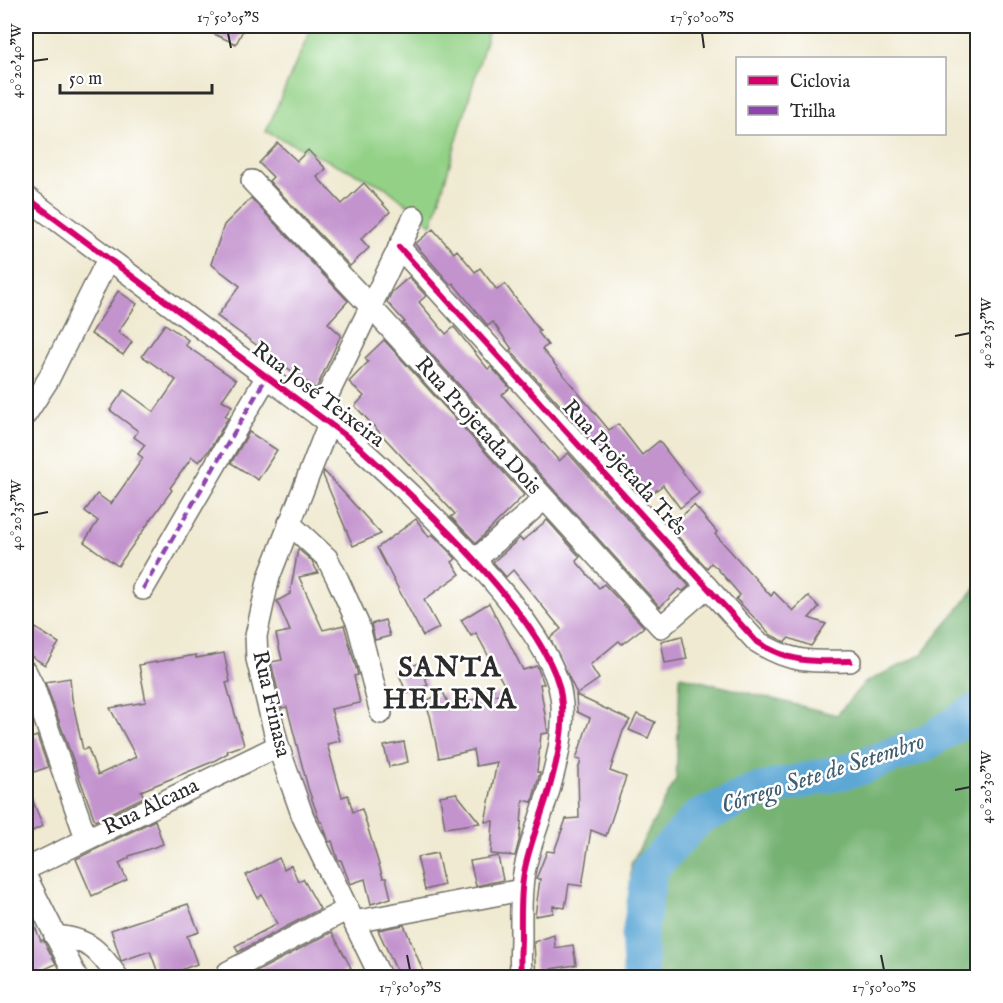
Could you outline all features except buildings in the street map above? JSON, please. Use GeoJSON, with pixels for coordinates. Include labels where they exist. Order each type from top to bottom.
{"type":"FeatureCollection","features":[{"type":"Feature","properties":{"kind":"street","name":"Rua Projetada Dois"},"geometry":{"type":"LineString","coordinates":[[252,181],[371,308],[543,500],[661,627],[707,587]]}},
{"type":"Feature","properties":{"kind":"street","name":"Rua José Teixeira"},"geometry":{"type":"LineString","coordinates":[[26,197],[324,419],[389,474],[474,561],[514,608],[541,647],[553,668],[561,696],[562,724],[555,768],[531,845],[522,890],[522,978]]}},
{"type":"Feature","properties":{"kind":"street","name":"Rua Frinasa"},"geometry":{"type":"LineString","coordinates":[[381,978],[303,817],[278,746],[261,680],[256,636],[269,577],[324,419],[371,308],[414,217]]}},
{"type":"Feature","properties":{"kind":"street","name":"Rua Projetada Três"},"geometry":{"type":"LineString","coordinates":[[399,247],[756,641],[774,653],[793,660],[850,661]]}},
{"type":"Feature","properties":{"kind":"street"},"geometry":{"type":"LineString","coordinates":[[26,414],[48,380],[108,259]]}},
{"type":"Feature","properties":{"kind":"street"},"geometry":{"type":"LineString","coordinates":[[143,589],[266,378]]}},
{"type":"Feature","properties":{"kind":"street"},"geometry":{"type":"LineString","coordinates":[[474,561],[543,500]]}},
{"type":"Feature","properties":{"kind":"street"},"geometry":{"type":"LineString","coordinates":[[289,523],[327,558],[338,580],[358,624],[381,714]]}},
{"type":"Feature","properties":{"kind":"street"},"geometry":{"type":"LineString","coordinates":[[26,672],[34,688],[86,838]]}},
{"type":"Feature","properties":{"kind":"street","name":"Rua Alcana"},"geometry":{"type":"LineString","coordinates":[[26,869],[278,746]]}},
{"type":"Feature","properties":{"kind":"street"},"geometry":{"type":"LineString","coordinates":[[26,877],[77,978]]}},
{"type":"Feature","properties":{"kind":"street"},"geometry":{"type":"LineString","coordinates":[[228,972],[351,915],[522,890]]}},
{"type":"Feature","properties":{"kind":"street"},"geometry":{"type":"LineString","coordinates":[[55,936],[76,938],[95,948],[118,978]]}},
{"type":"Feature","properties":{"kind":"green space"},"geometry":{"type":"Polygon","coordinates":[[[312,26],[490,26],[432,225],[385,187],[266,132],[312,26]]]}},
{"type":"Feature","properties":{"kind":"green space"},"geometry":{"type":"Polygon","coordinates":[[[977,586],[977,977],[628,977],[631,864],[676,779],[680,676],[837,715],[864,683],[921,655],[977,586]]]}},
{"type":"Feature","properties":{"kind":"waterway","name":"Córrego Sete de Setembro"},"geometry":{"type":"LineString","coordinates":[[641,978],[639,939],[650,869],[698,818],[754,792],[855,769],[922,745],[978,710]]}},
{"type":"Feature","properties":{"kind":"marked path"},"geometry":{"type":"LineString","coordinates":[[143,589],[266,378]]}},
{"type":"Feature","properties":{"kind":"cycle path"},"geometry":{"type":"LineString","coordinates":[[26,197],[350,439],[406,490],[473,558],[532,631],[551,665],[561,696],[562,720],[555,767],[529,852],[523,881],[520,957],[522,978]]}},
{"type":"Feature","properties":{"kind":"cycle path"},"geometry":{"type":"LineString","coordinates":[[399,247],[756,641],[779,654],[801,660],[850,661]]}},
{"type":"Feature","properties":{"kind":"district","name":"SANTA HELENA"},"geometry":{"type":"Point","coordinates":[450,684]}}]}
